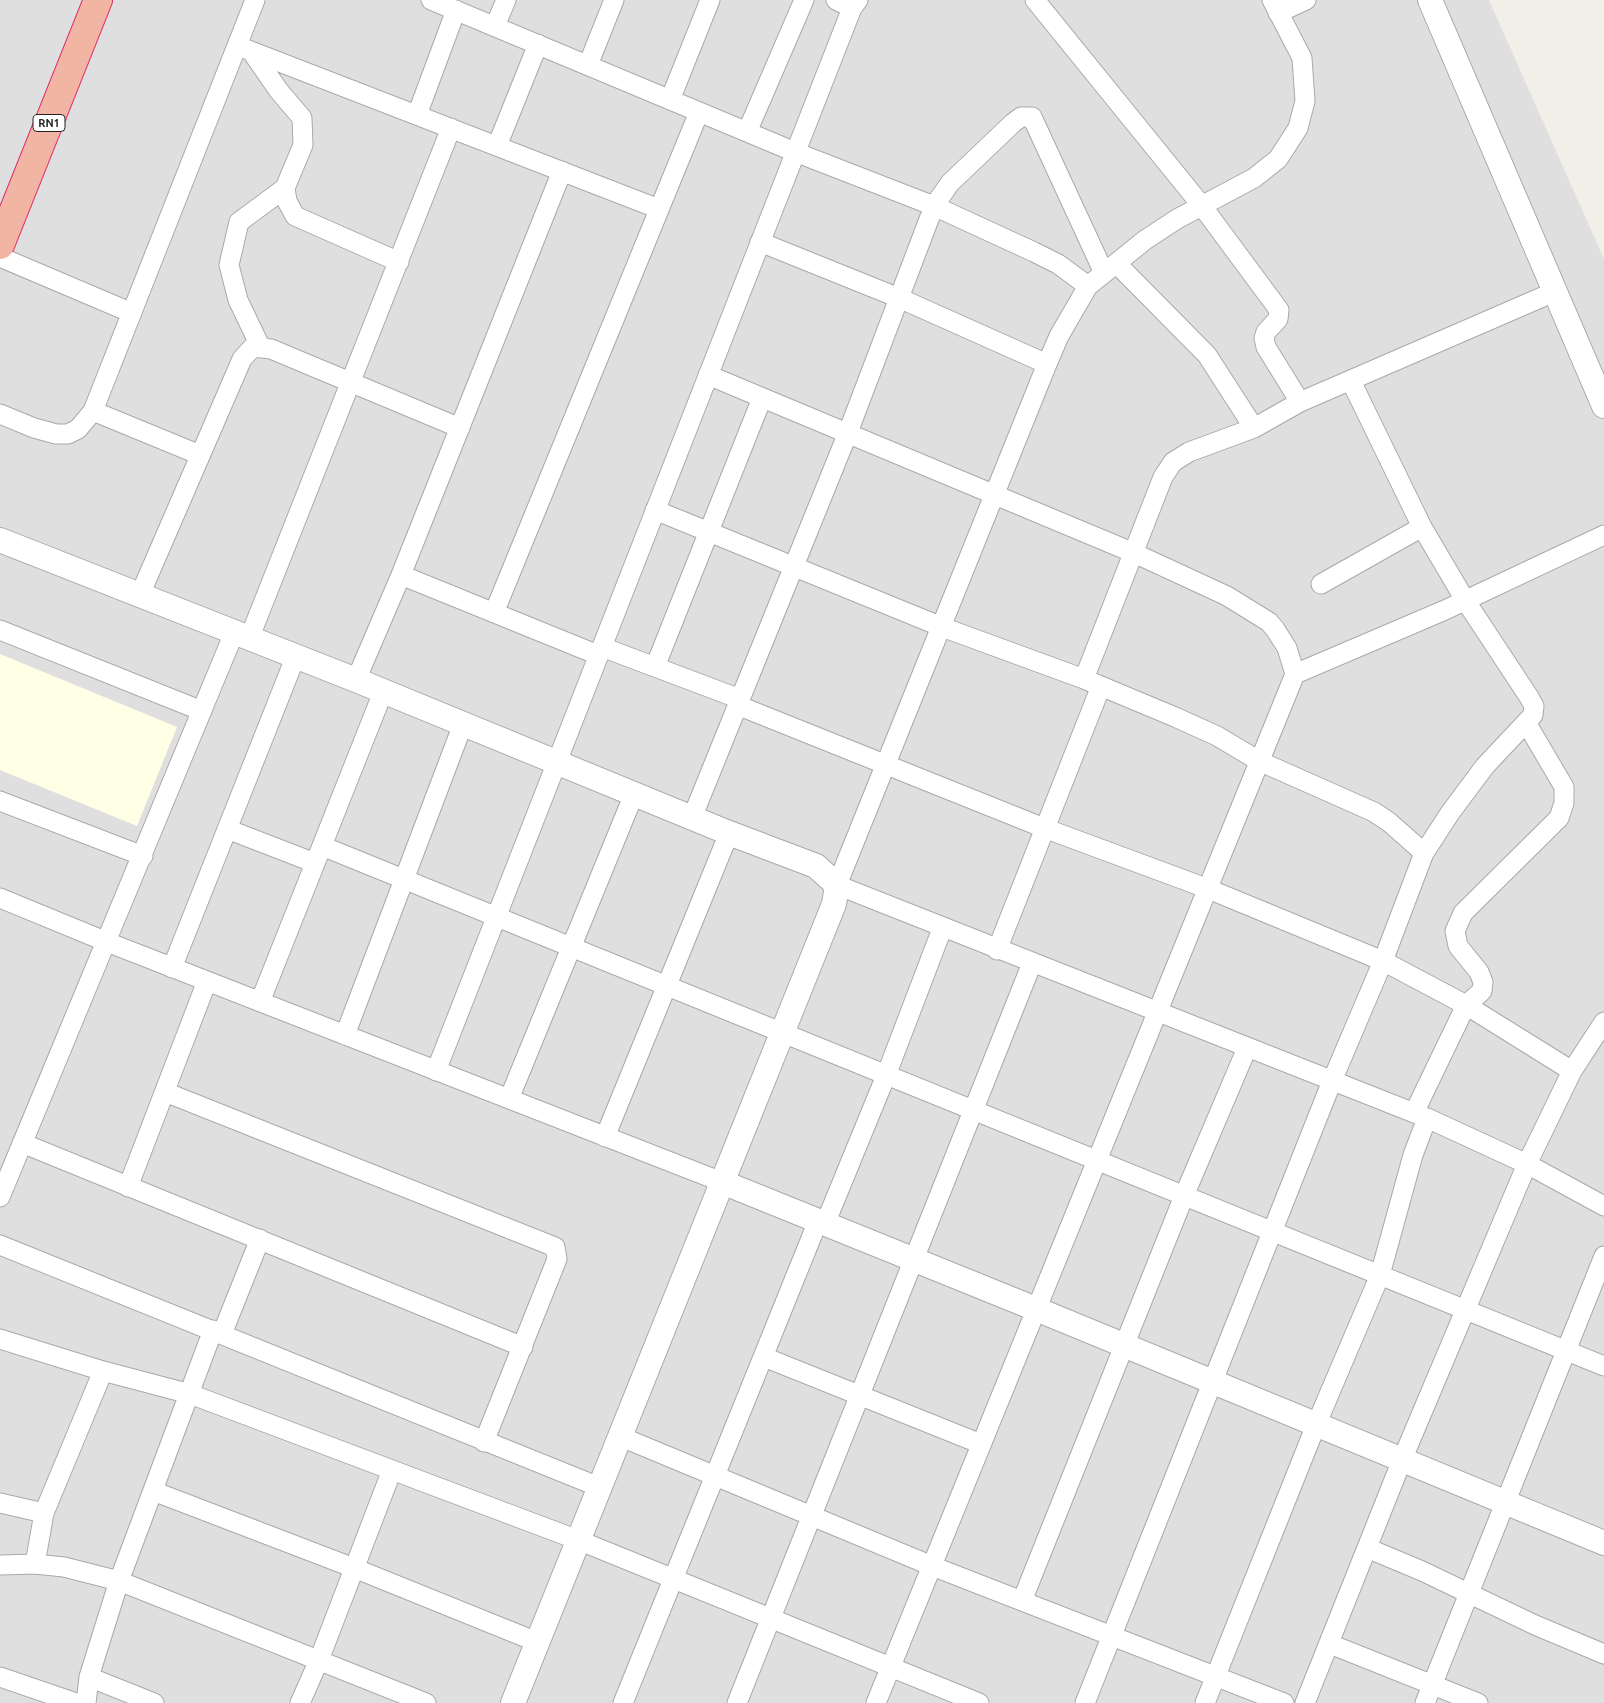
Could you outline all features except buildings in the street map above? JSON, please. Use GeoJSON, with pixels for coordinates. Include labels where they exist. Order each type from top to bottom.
{"type":"FeatureCollection","features":[{"type":"Feature","properties":{"kind":"highway","name":"RN1"},"geometry":{"type":"LineString","coordinates":[[0,245],[98,0]]}},
{"type":"Feature","properties":{"kind":"street"},"geometry":{"type":"LineString","coordinates":[[0,414],[34,428],[56,434],[68,434],[78,429],[93,411],[132,312],[245,49],[255,0]]}},
{"type":"Feature","properties":{"kind":"street"},"geometry":{"type":"LineString","coordinates":[[431,0],[747,132],[934,206],[1042,256],[1088,286]]}},
{"type":"Feature","properties":{"kind":"street"},"geometry":{"type":"LineString","coordinates":[[495,26],[506,0]]}},
{"type":"Feature","properties":{"kind":"street"},"geometry":{"type":"LineString","coordinates":[[588,65],[614,0]]}},
{"type":"Feature","properties":{"kind":"street"},"geometry":{"type":"LineString","coordinates":[[670,100],[710,0]]}},
{"type":"Feature","properties":{"kind":"street"},"geometry":{"type":"LineString","coordinates":[[747,132],[804,0]]}},
{"type":"Feature","properties":{"kind":"street"},"geometry":{"type":"LineString","coordinates":[[1035,0],[1202,206],[1279,310],[1278,319],[1266,332],[1264,338],[1266,347],[1300,402]]}},
{"type":"Feature","properties":{"kind":"street"},"geometry":{"type":"LineString","coordinates":[[513,1703],[834,904],[837,885],[885,763],[1059,336],[1088,286],[1145,240],[1254,178],[1278,159],[1298,128],[1305,101],[1302,58],[1275,6],[1306,0]]}},
{"type":"Feature","properties":{"kind":"street"},"geometry":{"type":"LineString","coordinates":[[1430,0],[1604,406]]}},
{"type":"Feature","properties":{"kind":"street"},"geometry":{"type":"LineString","coordinates":[[436,1071],[796,152],[849,3]]}},
{"type":"Feature","properties":{"kind":"street"},"geometry":{"type":"LineString","coordinates":[[417,116],[456,10]]}},
{"type":"Feature","properties":{"kind":"street"},"geometry":{"type":"LineString","coordinates":[[496,146],[538,44]]}},
{"type":"Feature","properties":{"kind":"street"},"geometry":{"type":"LineString","coordinates":[[245,49],[658,209]]}},
{"type":"Feature","properties":{"kind":"street"},"geometry":{"type":"LineString","coordinates":[[245,49],[302,118],[303,145],[285,188],[239,222],[229,265],[238,300],[260,346]]}},
{"type":"Feature","properties":{"kind":"street"},"geometry":{"type":"LineString","coordinates":[[494,613],[699,112]]}},
{"type":"Feature","properties":{"kind":"street"},"geometry":{"type":"LineString","coordinates":[[692,818],[847,435],[934,206],[950,182],[1021,117],[1032,117],[1111,268],[1207,355],[1254,428]]}},
{"type":"Feature","properties":{"kind":"street"},"geometry":{"type":"LineString","coordinates":[[0,1197],[202,711],[242,636],[352,382],[451,128]]}},
{"type":"Feature","properties":{"kind":"street"},"geometry":{"type":"LineString","coordinates":[[356,680],[460,428],[562,172]]}},
{"type":"Feature","properties":{"kind":"street"},"geometry":{"type":"LineString","coordinates":[[285,188],[287,201],[295,216],[399,262]]}},
{"type":"Feature","properties":{"kind":"street"},"geometry":{"type":"LineString","coordinates":[[760,242],[899,298],[1047,364]]}},
{"type":"Feature","properties":{"kind":"street"},"geometry":{"type":"LineString","coordinates":[[0,257],[132,312]]}},
{"type":"Feature","properties":{"kind":"street"},"geometry":{"type":"LineString","coordinates":[[997,950],[1044,828],[1134,554],[1163,476],[1173,462],[1196,449],[1254,428],[1300,402],[1351,382],[1554,292]]}},
{"type":"Feature","properties":{"kind":"street"},"geometry":{"type":"LineString","coordinates":[[139,597],[242,359],[253,347],[260,346],[271,349],[460,428]]}},
{"type":"Feature","properties":{"kind":"street"},"geometry":{"type":"LineString","coordinates":[[708,375],[1134,554],[1227,596],[1269,622],[1287,648],[1295,674],[1206,888],[1158,1011],[876,1703]]}},
{"type":"Feature","properties":{"kind":"street"},"geometry":{"type":"LineString","coordinates":[[1085,1703],[1332,1081],[1383,961],[1424,853],[1484,766],[1533,715],[1534,706],[1465,600],[1422,527],[1351,382]]}},
{"type":"Feature","properties":{"kind":"street"},"geometry":{"type":"LineString","coordinates":[[655,667],[762,398]]}},
{"type":"Feature","properties":{"kind":"street"},"geometry":{"type":"LineString","coordinates":[[93,411],[200,454]]}},
{"type":"Feature","properties":{"kind":"street"},"geometry":{"type":"LineString","coordinates":[[655,510],[942,627],[1092,682],[1209,732],[1259,761],[1374,812],[1389,822],[1424,853]]}},
{"type":"Feature","properties":{"kind":"street"},"geometry":{"type":"LineString","coordinates":[[1321,584],[1422,527]]}},
{"type":"Feature","properties":{"kind":"street"},"geometry":{"type":"LineString","coordinates":[[1295,674],[1465,600],[1604,535]]}},
{"type":"Feature","properties":{"kind":"street"},"geometry":{"type":"LineString","coordinates":[[0,540],[139,597],[356,680],[729,833],[816,866],[837,885],[942,929],[1158,1011],[1247,1048],[1421,1115],[1527,1164],[1604,1206]]}},
{"type":"Feature","properties":{"kind":"street"},"geometry":{"type":"LineString","coordinates":[[400,575],[494,613],[600,651],[655,667],[1044,828],[1206,888],[1383,961],[1466,1005],[1572,1071]]}},
{"type":"Feature","properties":{"kind":"street"},"geometry":{"type":"LineString","coordinates":[[0,630],[202,711]]}},
{"type":"Feature","properties":{"kind":"street"},"geometry":{"type":"LineString","coordinates":[[172,968],[295,658]]}},
{"type":"Feature","properties":{"kind":"street"},"geometry":{"type":"LineString","coordinates":[[260,1002],[383,692]]}},
{"type":"Feature","properties":{"kind":"street"},"geometry":{"type":"LineString","coordinates":[[345,1035],[463,724]]}},
{"type":"Feature","properties":{"kind":"street"},"geometry":{"type":"LineString","coordinates":[[1205,1703],[1316,1425],[1380,1275],[1409,1169],[1421,1115],[1466,1005],[1482,991],[1483,982],[1479,972],[1458,946],[1455,931],[1464,913],[1559,818],[1564,803],[1564,787],[1526,724]]}},
{"type":"Feature","properties":{"kind":"street"},"geometry":{"type":"LineString","coordinates":[[509,1099],[634,794]]}},
{"type":"Feature","properties":{"kind":"street"},"geometry":{"type":"LineString","coordinates":[[0,801],[143,856]]}},
{"type":"Feature","properties":{"kind":"street"},"geometry":{"type":"LineString","coordinates":[[227,829],[404,880],[1604,1366]]}},
{"type":"Feature","properties":{"kind":"street"},"geometry":{"type":"LineString","coordinates":[[605,1137],[729,833]]}},
{"type":"Feature","properties":{"kind":"street"},"geometry":{"type":"LineString","coordinates":[[0,898],[172,968],[722,1182],[1604,1543]]}},
{"type":"Feature","properties":{"kind":"street"},"geometry":{"type":"LineString","coordinates":[[623,1703],[764,1357],[887,1074],[942,929]]}},
{"type":"Feature","properties":{"kind":"street"},"geometry":{"type":"LineString","coordinates":[[736,1703],[1032,963]]}},
{"type":"Feature","properties":{"kind":"street"},"geometry":{"type":"LineString","coordinates":[[128,1187],[207,981]]}},
{"type":"Feature","properties":{"kind":"street"},"geometry":{"type":"LineString","coordinates":[[1305,1703],[1402,1460],[1527,1164],[1572,1071],[1604,1022]]}},
{"type":"Feature","properties":{"kind":"street"},"geometry":{"type":"LineString","coordinates":[[1022,1601],[1184,1196],[1247,1048]]}},
{"type":"Feature","properties":{"kind":"street"},"geometry":{"type":"LineString","coordinates":[[165,1092],[555,1247],[557,1259],[484,1442]]}},
{"type":"Feature","properties":{"kind":"street"},"geometry":{"type":"LineString","coordinates":[[22,1143],[523,1347]]}},
{"type":"Feature","properties":{"kind":"street"},"geometry":{"type":"LineString","coordinates":[[86,1703],[89,1677],[119,1581],[190,1394],[260,1239]]}},
{"type":"Feature","properties":{"kind":"street"},"geometry":{"type":"LineString","coordinates":[[0,1245],[599,1487]]}},
{"type":"Feature","properties":{"kind":"street"},"geometry":{"type":"LineString","coordinates":[[1425,1703],[1604,1256]]}},
{"type":"Feature","properties":{"kind":"street"},"geometry":{"type":"LineString","coordinates":[[0,1339],[103,1371],[190,1394],[578,1540],[979,1703]]}},
{"type":"Feature","properties":{"kind":"street"},"geometry":{"type":"LineString","coordinates":[[764,1357],[981,1444]]}},
{"type":"Feature","properties":{"kind":"street"},"geometry":{"type":"LineString","coordinates":[[34,1564],[44,1513],[103,1371]]}},
{"type":"Feature","properties":{"kind":"street"},"geometry":{"type":"LineString","coordinates":[[619,1436],[932,1566],[1284,1703]]}},
{"type":"Feature","properties":{"kind":"street"},"geometry":{"type":"LineString","coordinates":[[300,1703],[319,1660],[392,1470]]}},
{"type":"Feature","properties":{"kind":"street"},"geometry":{"type":"LineString","coordinates":[[153,1491],[354,1568],[537,1642]]}},
{"type":"Feature","properties":{"kind":"street"},"geometry":{"type":"LineString","coordinates":[[0,1503],[44,1513]]}},
{"type":"Feature","properties":{"kind":"street"},"geometry":{"type":"LineString","coordinates":[[1367,1548],[1604,1654]]}},
{"type":"Feature","properties":{"kind":"street"},"geometry":{"type":"LineString","coordinates":[[0,1565],[34,1564],[64,1567],[119,1581],[426,1703]]}},
{"type":"Feature","properties":{"kind":"street"},"geometry":{"type":"LineString","coordinates":[[1330,1644],[1478,1703]]}},
{"type":"Feature","properties":{"kind":"street"},"geometry":{"type":"LineString","coordinates":[[0,1677],[76,1703]]}},
{"type":"Feature","properties":{"kind":"street"},"geometry":{"type":"LineString","coordinates":[[89,1677],[154,1703]]}},
{"type":"Feature","properties":{"kind":"shaded area"},"geometry":{"type":"Polygon","coordinates":[[[0,0],[1489,0],[1604,259],[1604,1703],[0,1703],[0,0]]]}},
{"type":"Feature","properties":{"kind":"shaded area"},"geometry":{"type":"Polygon","coordinates":[[[0,654],[177,727],[137,826],[0,770],[0,654]]]}}]}
